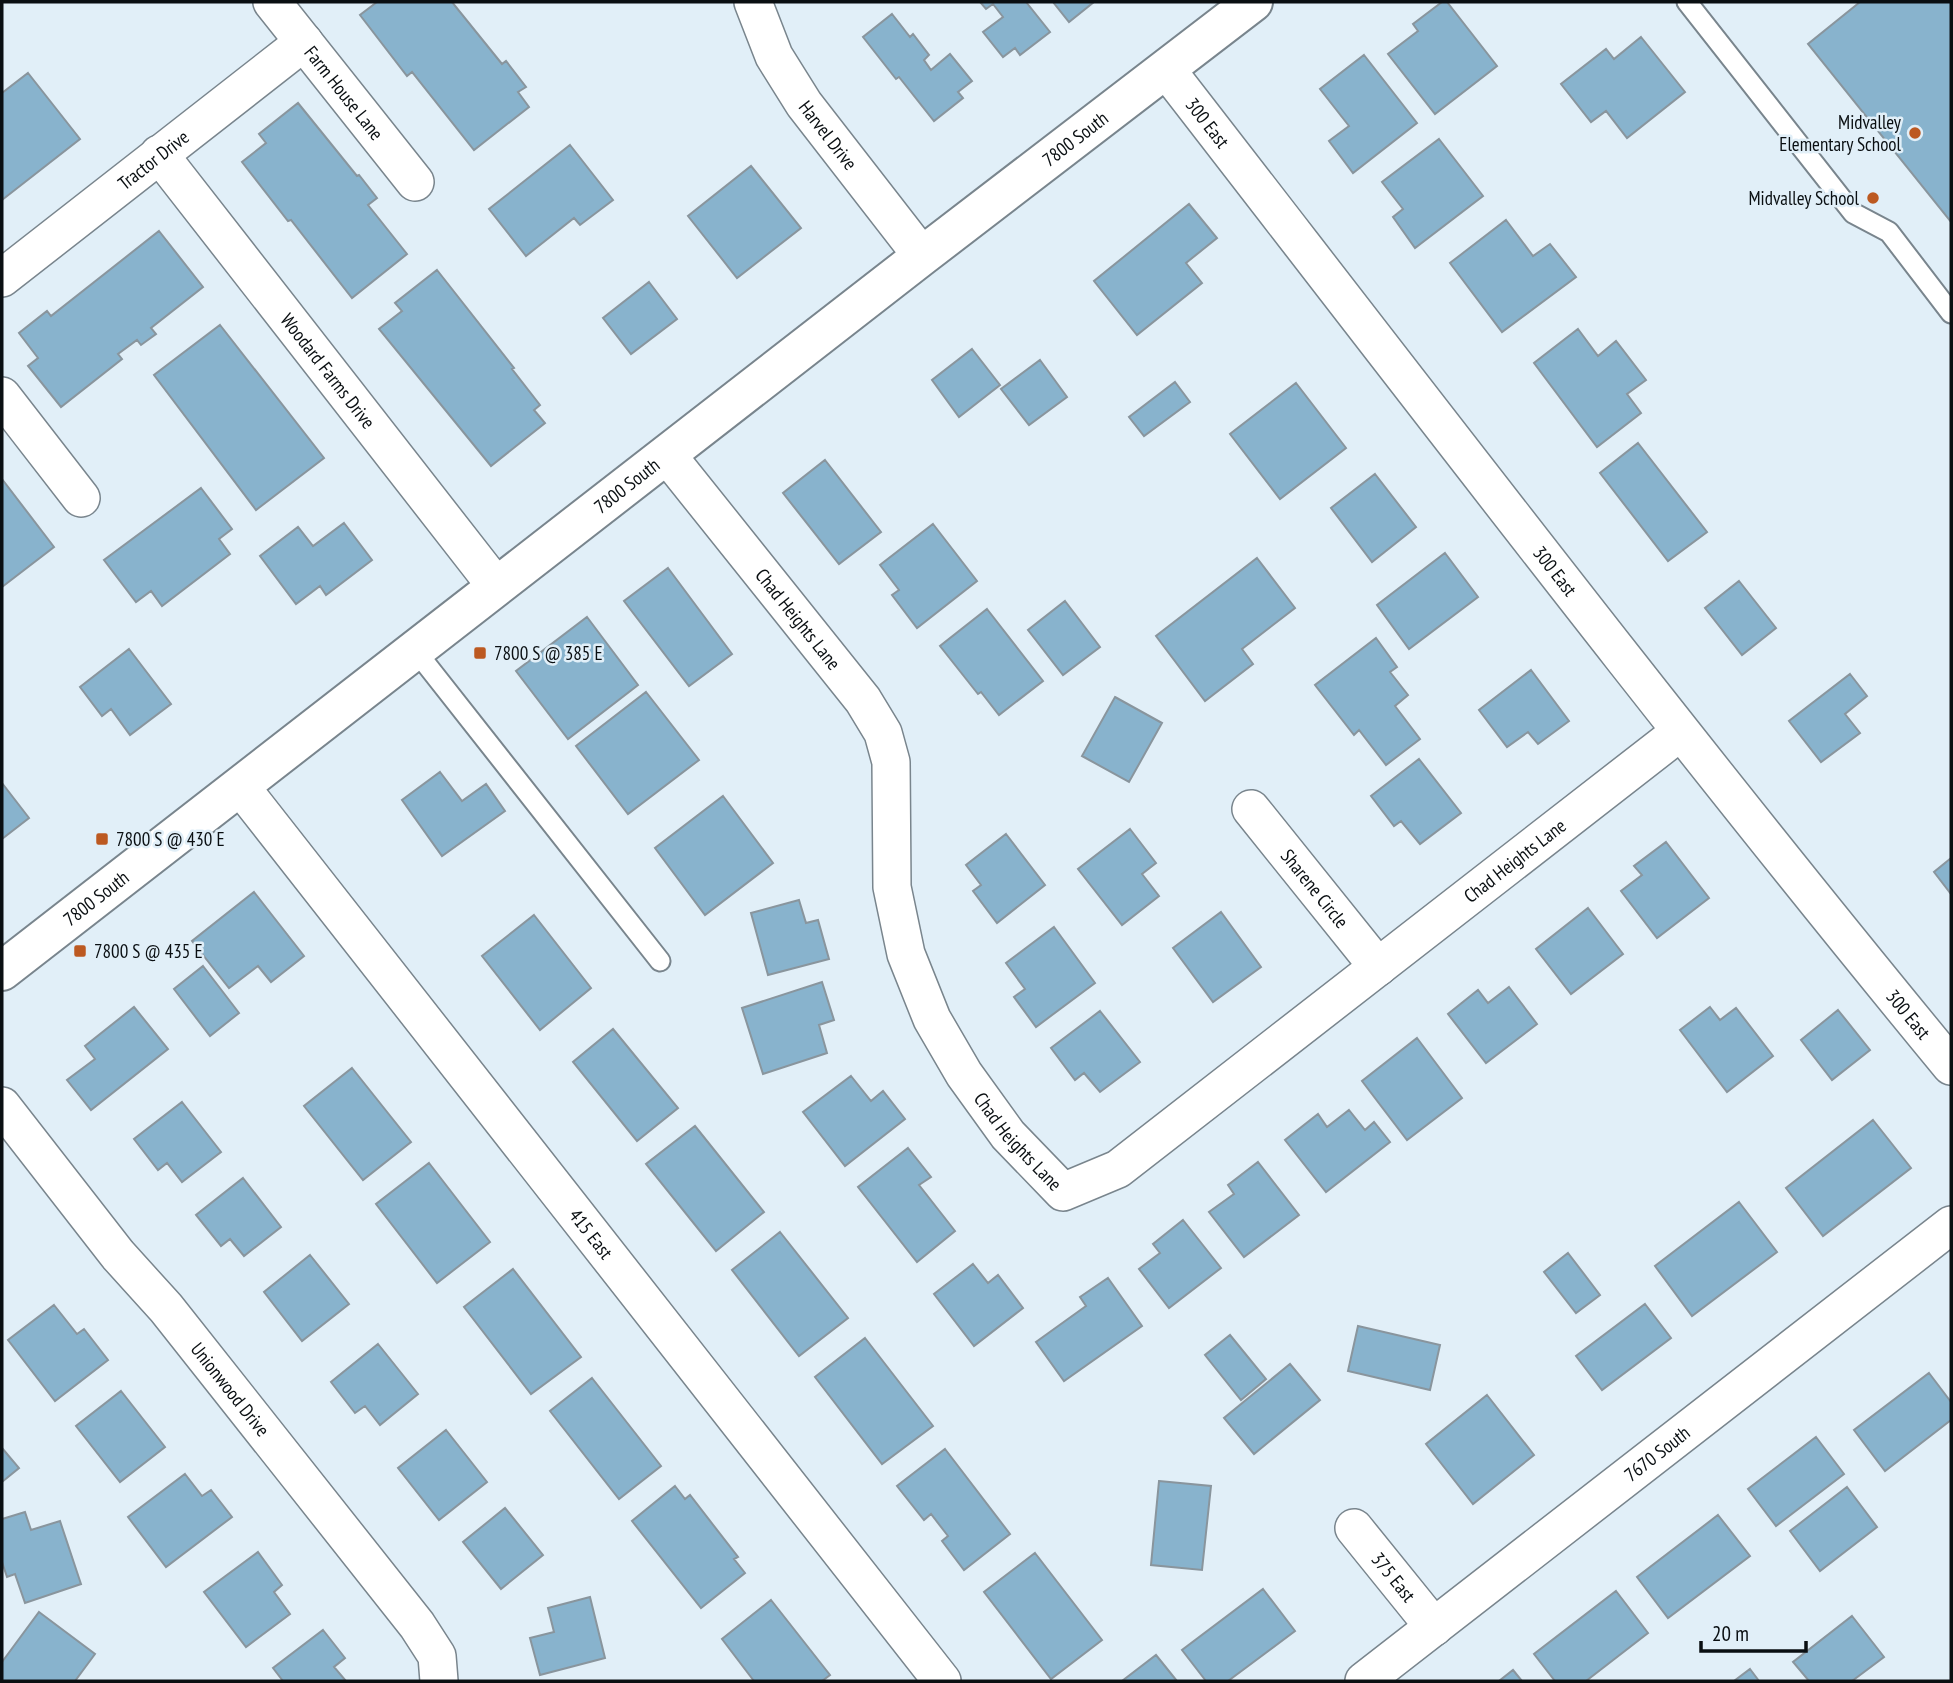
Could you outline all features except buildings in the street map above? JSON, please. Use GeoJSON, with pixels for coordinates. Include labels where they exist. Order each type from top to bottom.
{"type":"FeatureCollection","features":[{"type":"Feature","properties":{"kind":"main road","name":"7800 South"},"geometry":{"type":"LineString","coordinates":[[2,971],[1253,2]]}},
{"type":"Feature","properties":{"kind":"street","name":"Farm House Lane"},"geometry":{"type":"LineString","coordinates":[[272,2],[415,182]]}},
{"type":"Feature","properties":{"kind":"street","name":"Harvel Drive"},"geometry":{"type":"LineString","coordinates":[[753,2],[774,56],[804,104],[922,256]]}},
{"type":"Feature","properties":{"kind":"street","name":"Tractor Drive"},"geometry":{"type":"LineString","coordinates":[[2,278],[304,42]]}},
{"type":"Feature","properties":{"kind":"street","name":"300 East"},"geometry":{"type":"LineString","coordinates":[[1166,69],[1680,732],[1951,1066]]}},
{"type":"Feature","properties":{"kind":"street","name":"Woodard Farms Drive"},"geometry":{"type":"LineString","coordinates":[[159,154],[496,586]]}},
{"type":"Feature","properties":{"kind":"street"},"geometry":{"type":"LineString","coordinates":[[2,396],[80,498]]}},
{"type":"Feature","properties":{"kind":"street","name":"Chad Heights Lane"},"geometry":{"type":"LineString","coordinates":[[667,455],[863,700],[883,733],[891,762],[892,887],[906,954],[932,1019],[964,1074],[1008,1135],[1062,1192],[1118,1169],[1680,732]]}},
{"type":"Feature","properties":{"kind":"street","name":"415 East"},"geometry":{"type":"LineString","coordinates":[[240,786],[942,1681]]}},
{"type":"Feature","properties":{"kind":"street","name":"Sharene Circle"},"geometry":{"type":"LineString","coordinates":[[1251,809],[1378,967]]}},
{"type":"Feature","properties":{"kind":"street","name":"Unionwood Drive"},"geometry":{"type":"LineString","coordinates":[[2,1106],[118,1255],[166,1308],[417,1625],[437,1656],[439,1681]]}},
{"type":"Feature","properties":{"kind":"street","name":"7670 South"},"geometry":{"type":"LineString","coordinates":[[1364,1681],[1951,1225]]}},
{"type":"Feature","properties":{"kind":"street","name":"375 East"},"geometry":{"type":"LineString","coordinates":[[1354,1528],[1434,1627]]}},
{"type":"Feature","properties":{"kind":"lane"},"geometry":{"type":"LineString","coordinates":[[1687,2],[1853,213],[1889,232],[1951,313]]}},
{"type":"Feature","properties":{"kind":"lane"},"geometry":{"type":"LineString","coordinates":[[415,650],[660,961]]}},
{"type":"Feature","properties":{"kind":"place","name":"Midvalley Elementary School"},"geometry":{"type":"Point","coordinates":[1915,133]}},
{"type":"Feature","properties":{"kind":"place","name":"Midvalley School"},"geometry":{"type":"Point","coordinates":[1873,198]}},
{"type":"Feature","properties":{"kind":"place","name":"7800 S @ 385 E"},"geometry":{"type":"Point","coordinates":[480,653]}},
{"type":"Feature","properties":{"kind":"place","name":"7800 S @ 430 E"},"geometry":{"type":"Point","coordinates":[102,839]}},
{"type":"Feature","properties":{"kind":"place","name":"7800 S @ 435 E"},"geometry":{"type":"Point","coordinates":[80,951]}}]}
